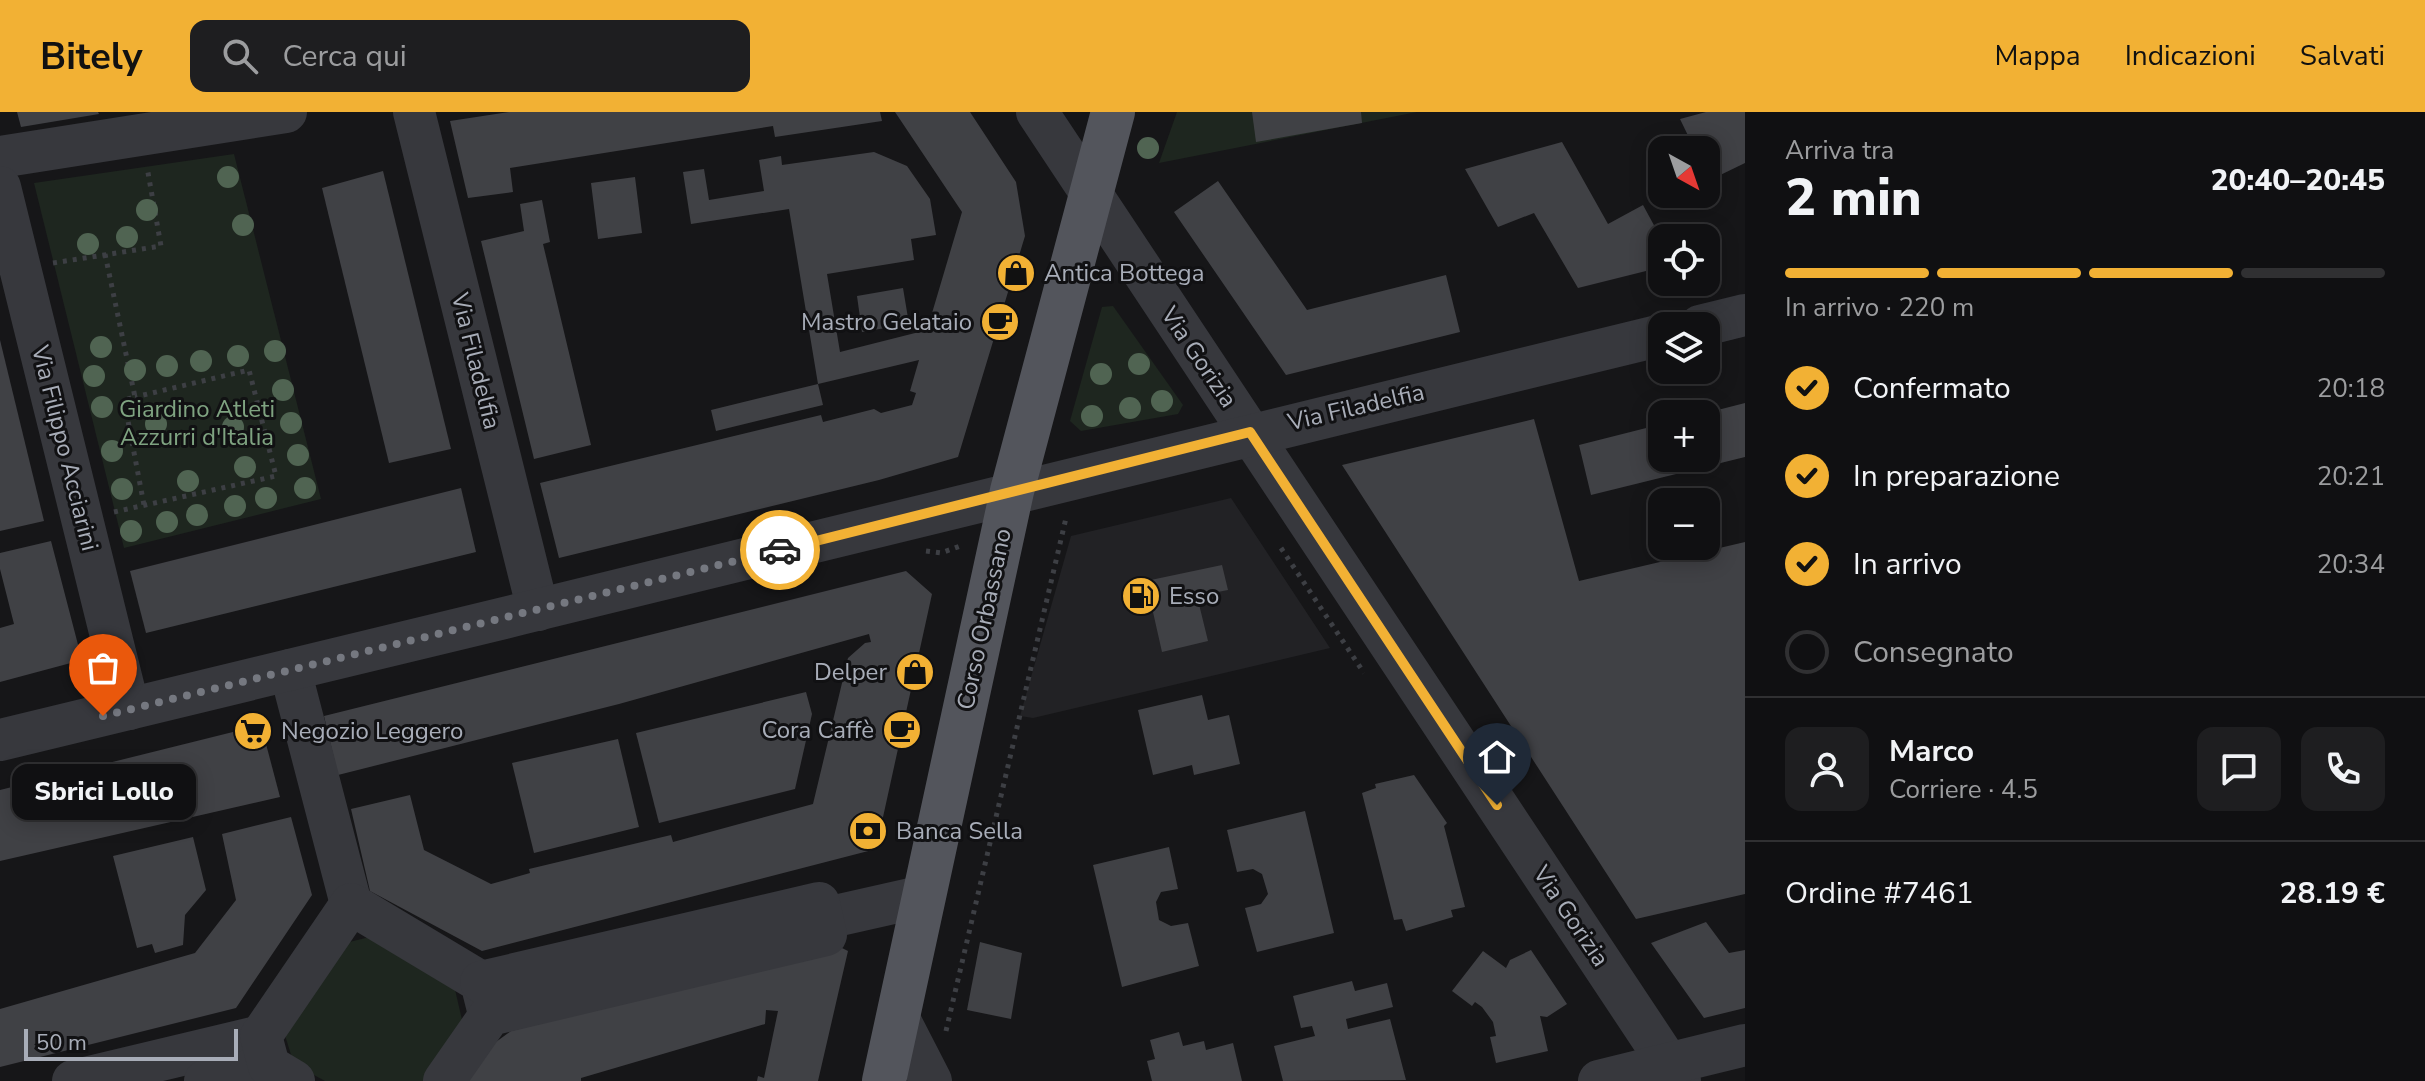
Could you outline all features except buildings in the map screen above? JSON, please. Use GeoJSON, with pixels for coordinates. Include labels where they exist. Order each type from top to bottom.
{"type":"FeatureCollection","features":[{"type":"Feature","properties":{"kind":"main road","name":"Corso Orbassano"},"geometry":{"type":"LineString","coordinates":[[884,1081],[1012,491],[1113,112]]}},
{"type":"Feature","properties":{"kind":"street"},"geometry":{"type":"LineString","coordinates":[[0,157],[286,112]]}},
{"type":"Feature","properties":{"kind":"street","name":"Via Filadelfia"},"geometry":{"type":"LineString","coordinates":[[414,112],[538,610]]}},
{"type":"Feature","properties":{"kind":"street","name":"Via Gorizia"},"geometry":{"type":"LineString","coordinates":[[1037,112],[1675,1072]]}},
{"type":"Feature","properties":{"kind":"street","name":"Via Filippo Acciarini"},"geometry":{"type":"LineString","coordinates":[[0,187],[129,709]]}},
{"type":"Feature","properties":{"kind":"street"},"geometry":{"type":"LineString","coordinates":[[1720,321],[1745,315]]}},
{"type":"Feature","properties":{"kind":"street","name":"Via Filadelfia"},"geometry":{"type":"LineString","coordinates":[[0,740],[538,610],[1250,432],[1648,338]]}},
{"type":"Feature","properties":{"kind":"street"},"geometry":{"type":"LineString","coordinates":[[205,1081],[275,1061],[351,904],[290,670]]}},
{"type":"Feature","properties":{"kind":"street"},"geometry":{"type":"LineString","coordinates":[[351,904],[486,998],[826,935],[822,919],[924,896]]}},
{"type":"Feature","properties":{"kind":"street"},"geometry":{"type":"LineString","coordinates":[[444,1081],[486,998]]}},
{"type":"Feature","properties":{"kind":"street"},"geometry":{"type":"LineString","coordinates":[[898,1017],[937,1062]]}},
{"type":"Feature","properties":{"kind":"street"},"geometry":{"type":"LineString","coordinates":[[1599,1081],[1675,1072],[1745,1045]]}},
{"type":"Feature","properties":{"kind":"street"},"geometry":{"type":"LineString","coordinates":[[73,1081],[275,1061]]}},
{"type":"Feature","properties":{"kind":"path"},"geometry":{"type":"LineString","coordinates":[[49,263],[161,246],[146,162]]}},
{"type":"Feature","properties":{"kind":"path"},"geometry":{"type":"LineString","coordinates":[[105,254],[135,397]]}},
{"type":"Feature","properties":{"kind":"path"},"geometry":{"type":"LineString","coordinates":[[110,513],[276,476],[249,370],[124,400],[144,505]]}},
{"type":"Feature","properties":{"kind":"path"},"geometry":{"type":"LineString","coordinates":[[937,1062],[1066,518]]}},
{"type":"Feature","properties":{"kind":"shaded area"},"geometry":{"type":"Polygon","coordinates":[[[1231,498],[1330,648],[1033,718],[1020,716],[1071,536],[1231,498]]]}},
{"type":"Feature","properties":{"kind":"green space"},"geometry":{"type":"Polygon","coordinates":[[[1177,112],[1417,112],[1159,163],[1177,112]]]}},
{"type":"Feature","properties":{"kind":"green space","name":"Giardino Atleti Azzurri d'Italia"},"geometry":{"type":"Polygon","coordinates":[[[234,154],[321,499],[124,548],[34,183],[234,154]]]}},
{"type":"Feature","properties":{"kind":"green space"},"geometry":{"type":"Polygon","coordinates":[[[1113,306],[1183,405],[1178,414],[1081,431],[1070,421],[1102,307],[1113,306]]]}},
{"type":"Feature","properties":{"kind":"green space"},"geometry":{"type":"Polygon","coordinates":[[[378,935],[453,981],[463,1024],[429,1081],[325,1081],[294,1064],[282,1026],[341,944],[378,935]]]}},
{"type":"Feature","properties":{"kind":"way so far"},"geometry":{"type":"LineString","coordinates":[[103,716],[780,550]]}},
{"type":"Feature","properties":{"kind":"place","name":"Antica Bottega"},"geometry":{"type":"Point","coordinates":[1016,273]}},
{"type":"Feature","properties":{"kind":"place","name":"Mastro Gelataio"},"geometry":{"type":"Point","coordinates":[1000,322]}},
{"type":"Feature","properties":{"kind":"place","name":"Esso"},"geometry":{"type":"Point","coordinates":[1141,596]}},
{"type":"Feature","properties":{"kind":"place","name":"Delper"},"geometry":{"type":"Point","coordinates":[915,672]}},
{"type":"Feature","properties":{"kind":"place","name":"Sbrici Lollo"},"geometry":{"type":"Point","coordinates":[103,716]}},
{"type":"Feature","properties":{"kind":"place","name":"Cora Caffè"},"geometry":{"type":"Point","coordinates":[902,730]}},
{"type":"Feature","properties":{"kind":"place","name":"Negozio Leggero"},"geometry":{"type":"Point","coordinates":[253,731]}},
{"type":"Feature","properties":{"kind":"place","name":"Banca Sella"},"geometry":{"type":"Point","coordinates":[868,831]}},
{"type":"Feature","properties":{"kind":"route"},"geometry":{"type":"LineString","coordinates":[[780,550],[1250,432],[1497,805]]}}]}
